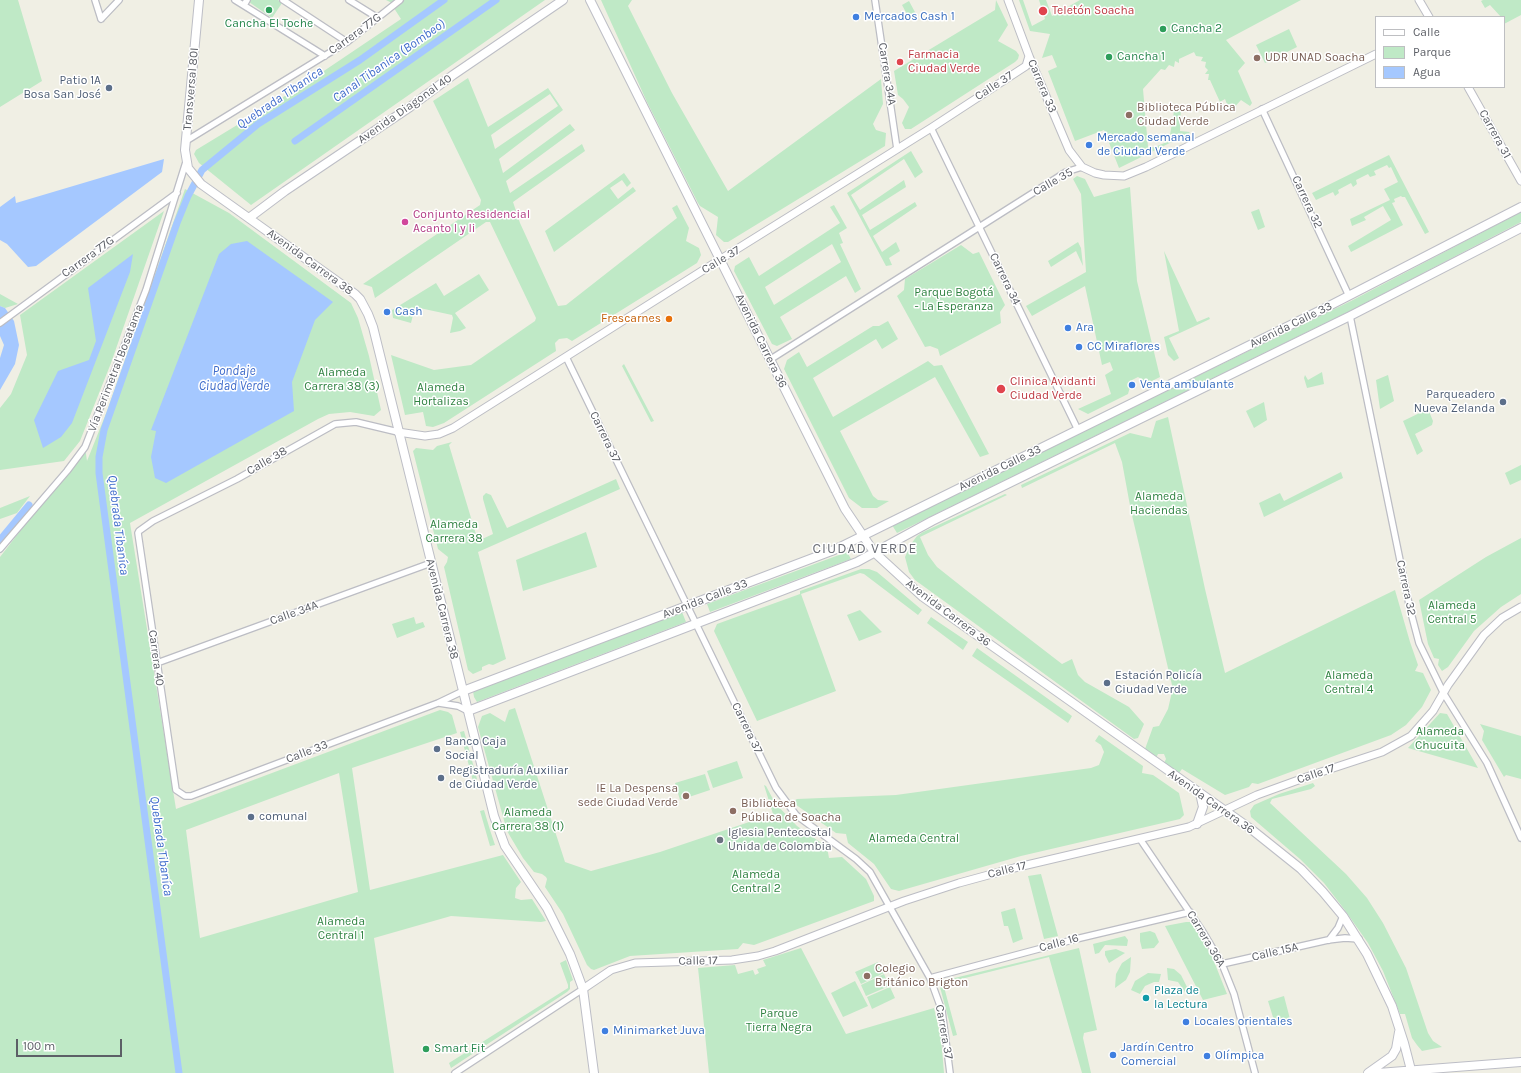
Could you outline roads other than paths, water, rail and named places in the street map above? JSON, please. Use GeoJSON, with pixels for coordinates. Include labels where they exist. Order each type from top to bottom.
{"type":"FeatureCollection","features":[{"type":"Feature","properties":{"kind":"main road","name":"Transversal 80I"},"geometry":{"type":"LineString","coordinates":[[199,0],[186,141],[186,162],[194,176],[201,184]]}},
{"type":"Feature","properties":{"kind":"main road","name":"Avenida Diagonal 40"},"geometry":{"type":"LineString","coordinates":[[249,218],[285,191],[410,107],[453,75],[563,0]]}},
{"type":"Feature","properties":{"kind":"main road","name":"Avenida Carrera 36"},"geometry":{"type":"LineString","coordinates":[[590,0],[845,508],[862,537],[874,552],[923,597],[1200,793],[1272,845],[1301,869],[1323,892],[1359,939],[1377,973],[1400,1029],[1411,1072]]}},
{"type":"Feature","properties":{"kind":"main road","name":"Avenida Carrera 38"},"geometry":{"type":"LineString","coordinates":[[201,184],[340,283],[360,300],[374,327],[398,432],[494,816],[501,838],[519,869],[552,917],[568,948],[583,989],[594,1073]]}},
{"type":"Feature","properties":{"kind":"main road","name":"Avenida Calle 33"},"geometry":{"type":"LineString","coordinates":[[463,691],[823,555],[1349,296],[1521,207]]}},
{"type":"Feature","properties":{"kind":"main road","name":"Avenida Calle 33"},"geometry":{"type":"LineString","coordinates":[[468,711],[839,569],[874,552],[932,520],[1350,316],[1521,228]]}},
{"type":"Feature","properties":{"kind":"main road"},"geometry":{"type":"LineString","coordinates":[[1197,824],[1203,806],[1200,793]]}},
{"type":"Feature","properties":{"kind":"main road"},"geometry":{"type":"LineString","coordinates":[[1368,1073],[1392,1056],[1398,1042],[1400,1029]]}},
{"type":"Feature","properties":{"kind":"main road"},"geometry":{"type":"LineString","coordinates":[[1378,1073],[1411,1072],[1521,1062]]}},
{"type":"Feature","properties":{"kind":"street"},"geometry":{"type":"LineString","coordinates":[[96,0],[101,19],[119,0]]}},
{"type":"Feature","properties":{"kind":"street"},"geometry":{"type":"LineString","coordinates":[[236,0],[245,3],[325,56]]}},
{"type":"Feature","properties":{"kind":"street"},"geometry":{"type":"LineString","coordinates":[[283,0],[347,42]]}},
{"type":"Feature","properties":{"kind":"street"},"geometry":{"type":"LineString","coordinates":[[349,0],[378,18]]}},
{"type":"Feature","properties":{"kind":"street","name":"Carrera 77G"},"geometry":{"type":"LineString","coordinates":[[186,141],[347,42],[400,0]]}},
{"type":"Feature","properties":{"kind":"street","name":"Carrera 34A"},"geometry":{"type":"LineString","coordinates":[[875,0],[897,149]]}},
{"type":"Feature","properties":{"kind":"street","name":"Carrera 33"},"geometry":{"type":"LineString","coordinates":[[1008,0],[1029,56],[1069,150],[1082,167]]}},
{"type":"Feature","properties":{"kind":"street"},"geometry":{"type":"LineString","coordinates":[[1419,0],[1427,16]]}},
{"type":"Feature","properties":{"kind":"street","name":"Calle 35"},"geometry":{"type":"LineString","coordinates":[[771,359],[1066,172],[1082,167],[1104,175],[1124,176],[1146,167],[1375,54]]}},
{"type":"Feature","properties":{"kind":"street","name":"Calle 37"},"geometry":{"type":"LineString","coordinates":[[398,432],[425,436],[440,434],[453,428],[931,128],[1026,66],[1029,56]]}},
{"type":"Feature","properties":{"kind":"street","name":"Carrera 31"},"geometry":{"type":"LineString","coordinates":[[1469,88],[1521,181]]}},
{"type":"Feature","properties":{"kind":"street","name":"Carrera 32"},"geometry":{"type":"LineString","coordinates":[[1262,109],[1349,296]]}},
{"type":"Feature","properties":{"kind":"street","name":"Carrera 34"},"geometry":{"type":"LineString","coordinates":[[931,128],[1078,430]]}},
{"type":"Feature","properties":{"kind":"street","name":"Vía Perimetral Bosatama"},"geometry":{"type":"LineString","coordinates":[[0,549],[67,471],[85,447],[146,290],[186,162]]}},
{"type":"Feature","properties":{"kind":"street","name":"Carrera 77G"},"geometry":{"type":"LineString","coordinates":[[0,322],[177,193]]}},
{"type":"Feature","properties":{"kind":"street","name":"Carrera 32"},"geometry":{"type":"LineString","coordinates":[[1350,316],[1410,609],[1423,654],[1444,694],[1487,763],[1521,838]]}},
{"type":"Feature","properties":{"kind":"street","name":"Carrera 37"},"geometry":{"type":"LineString","coordinates":[[566,357],[782,798],[803,821],[864,865],[875,880],[930,978],[942,1011],[950,1073]]}},
{"type":"Feature","properties":{"kind":"street","name":"Calle 38"},"geometry":{"type":"LineString","coordinates":[[142,528],[237,479],[335,424],[356,422],[398,432]]}},
{"type":"Feature","properties":{"kind":"street","name":"Carrera 40"},"geometry":{"type":"LineString","coordinates":[[142,528],[138,533],[176,790]]}},
{"type":"Feature","properties":{"kind":"street","name":"Calle 34A"},"geometry":{"type":"LineString","coordinates":[[157,663],[431,563]]}},
{"type":"Feature","properties":{"kind":"street","name":"Calle 17"},"geometry":{"type":"LineString","coordinates":[[455,1073],[611,970],[636,963],[726,960],[758,956],[943,888],[1014,868],[1140,840],[1197,824],[1258,795],[1382,752],[1411,736],[1424,722],[1444,694],[1448,685],[1484,636],[1502,618],[1521,607]]}},
{"type":"Feature","properties":{"kind":"street","name":"Calle 33"},"geometry":{"type":"LineString","coordinates":[[176,790],[185,796],[191,796],[438,703],[463,691]]}},
{"type":"Feature","properties":{"kind":"street","name":"Calle 33"},"geometry":{"type":"LineString","coordinates":[[438,703],[458,706],[468,711]]}},
{"type":"Feature","properties":{"kind":"street","name":"Carrera 36A"},"geometry":{"type":"LineString","coordinates":[[1140,840],[1190,912],[1222,964],[1234,994],[1255,1073]]}},
{"type":"Feature","properties":{"kind":"street","name":"Calle 16"},"geometry":{"type":"LineString","coordinates":[[930,978],[1076,939],[1190,912]]}},
{"type":"Feature","properties":{"kind":"street"},"geometry":{"type":"LineString","coordinates":[[1328,940],[1338,928],[1342,916]]}},
{"type":"Feature","properties":{"kind":"street","name":"Calle 15A"},"geometry":{"type":"LineString","coordinates":[[1222,964],[1328,940],[1345,938],[1359,939]]}},
{"type":"Feature","properties":{"kind":"water"},"geometry":{"type":"Polygon","coordinates":[[[164,159],[162,172],[36,266],[28,267],[7,244],[0,240],[0,207],[15,196],[16,203],[164,159]]]}},
{"type":"Feature","properties":{"kind":"water","name":"Pondaje Ciudad Verde"},"geometry":{"type":"Polygon","coordinates":[[[247,241],[333,302],[315,320],[292,382],[294,411],[166,483],[155,478],[151,457],[156,431],[151,430],[219,254],[231,244],[247,241]]]}},
{"type":"Feature","properties":{"kind":"water"},"geometry":{"type":"Polygon","coordinates":[[[133,254],[130,272],[72,423],[61,437],[43,448],[34,420],[58,371],[89,360],[96,341],[88,288],[133,254]]]}},
{"type":"Feature","properties":{"kind":"water"},"geometry":{"type":"Polygon","coordinates":[[[0,306],[5,308],[14,321],[19,345],[15,364],[0,390],[0,358],[4,345],[0,336],[0,306]]]}},
{"type":"Feature","properties":{"kind":"waterway","name":"Quebrada Tibaníca"},"geometry":{"type":"LineString","coordinates":[[179,1073],[99,473],[99,457],[104,430],[177,223],[188,196],[202,170],[258,124],[360,60],[444,0]]}},
{"type":"Feature","properties":{"kind":"waterway","name":"Canal Tibanica (Bombeo)"},"geometry":{"type":"LineString","coordinates":[[295,141],[496,0]]}},
{"type":"Feature","properties":{"kind":"waterway"},"geometry":{"type":"LineString","coordinates":[[0,540],[29,505]]}},
{"type":"Feature","properties":{"kind":"place","name":"Cancha El Toche"},"geometry":{"type":"Point","coordinates":[269,10]}},
{"type":"Feature","properties":{"kind":"place","name":"Teletón Soacha"},"geometry":{"type":"Point","coordinates":[1043,11]}},
{"type":"Feature","properties":{"kind":"place","name":"Mercados Cash 1"},"geometry":{"type":"Point","coordinates":[856,17]}},
{"type":"Feature","properties":{"kind":"place","name":"Cancha 2"},"geometry":{"type":"Point","coordinates":[1163,29]}},
{"type":"Feature","properties":{"kind":"place","name":"Cancha 1"},"geometry":{"type":"Point","coordinates":[1109,57]}},
{"type":"Feature","properties":{"kind":"place","name":"UDR UNAD Soacha"},"geometry":{"type":"Point","coordinates":[1257,58]}},
{"type":"Feature","properties":{"kind":"place","name":"Farmacia Ciudad Verde"},"geometry":{"type":"Point","coordinates":[900,62]}},
{"type":"Feature","properties":{"kind":"place","name":"Patio 1A Bosa San José"},"geometry":{"type":"Point","coordinates":[109,88]}},
{"type":"Feature","properties":{"kind":"place","name":"Biblioteca Pública Ciudad Verde"},"geometry":{"type":"Point","coordinates":[1129,115]}},
{"type":"Feature","properties":{"kind":"place","name":"Mercado semanal de Ciudad Verde"},"geometry":{"type":"Point","coordinates":[1089,145]}},
{"type":"Feature","properties":{"kind":"place","name":"Conjunto Residencial Acanto I y Ii"},"geometry":{"type":"Point","coordinates":[405,222]}},
{"type":"Feature","properties":{"kind":"place","name":"Cash"},"geometry":{"type":"Point","coordinates":[387,312]}},
{"type":"Feature","properties":{"kind":"place","name":"Frescarnes"},"geometry":{"type":"Point","coordinates":[669,319]}},
{"type":"Feature","properties":{"kind":"place","name":"Ara"},"geometry":{"type":"Point","coordinates":[1068,328]}},
{"type":"Feature","properties":{"kind":"place","name":"CC Miraflores"},"geometry":{"type":"Point","coordinates":[1079,347]}},
{"type":"Feature","properties":{"kind":"place","name":"Venta ambulante"},"geometry":{"type":"Point","coordinates":[1132,385]}},
{"type":"Feature","properties":{"kind":"place","name":"Clinica Avidanti Ciudad Verde"},"geometry":{"type":"Point","coordinates":[1001,389]}},
{"type":"Feature","properties":{"kind":"place","name":"Parqueadero Nueva Zelanda"},"geometry":{"type":"Point","coordinates":[1503,402]}},
{"type":"Feature","properties":{"kind":"place","name":"Estación Policía Ciudad Verde"},"geometry":{"type":"Point","coordinates":[1107,683]}},
{"type":"Feature","properties":{"kind":"place","name":"Banco Caja Social"},"geometry":{"type":"Point","coordinates":[437,749]}},
{"type":"Feature","properties":{"kind":"place","name":"Registraduría Auxiliar de Ciudad Verde"},"geometry":{"type":"Point","coordinates":[441,778]}},
{"type":"Feature","properties":{"kind":"place","name":"IE La Despensa sede Ciudad Verde"},"geometry":{"type":"Point","coordinates":[686,796]}},
{"type":"Feature","properties":{"kind":"place","name":"Biblioteca Pública de Soacha"},"geometry":{"type":"Point","coordinates":[733,811]}},
{"type":"Feature","properties":{"kind":"place","name":"comunal"},"geometry":{"type":"Point","coordinates":[251,817]}},
{"type":"Feature","properties":{"kind":"place","name":"Iglesia Pentecostal Unida de Colombia"},"geometry":{"type":"Point","coordinates":[720,840]}},
{"type":"Feature","properties":{"kind":"place","name":"Colegio Británico Brigton"},"geometry":{"type":"Point","coordinates":[867,976]}},
{"type":"Feature","properties":{"kind":"place","name":"Plaza de la Lectura"},"geometry":{"type":"Point","coordinates":[1146,998]}},
{"type":"Feature","properties":{"kind":"place","name":"Locales orientales"},"geometry":{"type":"Point","coordinates":[1186,1022]}},
{"type":"Feature","properties":{"kind":"place","name":"Minimarket Juva"},"geometry":{"type":"Point","coordinates":[605,1031]}},
{"type":"Feature","properties":{"kind":"place","name":"Smart Fit"},"geometry":{"type":"Point","coordinates":[426,1049]}},
{"type":"Feature","properties":{"kind":"place","name":"Jardín Centro Comercial"},"geometry":{"type":"Point","coordinates":[1113,1055]}},
{"type":"Feature","properties":{"kind":"place","name":"Olímpica"},"geometry":{"type":"Point","coordinates":[1207,1056]}},
{"type":"Feature","properties":{"kind":"district","name":"CIUDAD VERDE"},"geometry":{"type":"Point","coordinates":[865,549]}},
{"type":"Feature","properties":{"kind":"park label","name":"Parque Bogotá - La Esperanza"},"geometry":{"type":"Point","coordinates":[954,300]}},
{"type":"Feature","properties":{"kind":"park label","name":"Alameda Carrera 38 (3)"},"geometry":{"type":"Point","coordinates":[342,380]}},
{"type":"Feature","properties":{"kind":"park label","name":"Alameda Hortalizas"},"geometry":{"type":"Point","coordinates":[441,395]}},
{"type":"Feature","properties":{"kind":"park label","name":"Alameda Haciendas"},"geometry":{"type":"Point","coordinates":[1159,504]}},
{"type":"Feature","properties":{"kind":"park label","name":"Alameda Carrera 38"},"geometry":{"type":"Point","coordinates":[454,532]}},
{"type":"Feature","properties":{"kind":"park label","name":"Alameda Central 5"},"geometry":{"type":"Point","coordinates":[1452,613]}},
{"type":"Feature","properties":{"kind":"park label","name":"Alameda Central 4"},"geometry":{"type":"Point","coordinates":[1349,683]}},
{"type":"Feature","properties":{"kind":"park label","name":"Alameda Chucuita"},"geometry":{"type":"Point","coordinates":[1440,739]}},
{"type":"Feature","properties":{"kind":"park label","name":"Alameda Carrera 38 (1)"},"geometry":{"type":"Point","coordinates":[528,820]}},
{"type":"Feature","properties":{"kind":"park label","name":"Alameda Central"},"geometry":{"type":"Point","coordinates":[914,839]}},
{"type":"Feature","properties":{"kind":"park label","name":"Alameda Central 2"},"geometry":{"type":"Point","coordinates":[756,882]}},
{"type":"Feature","properties":{"kind":"park label","name":"Alameda Central 1"},"geometry":{"type":"Point","coordinates":[341,929]}},
{"type":"Feature","properties":{"kind":"park label","name":"Parque Tierra Negra"},"geometry":{"type":"Point","coordinates":[779,1021]}}]}
